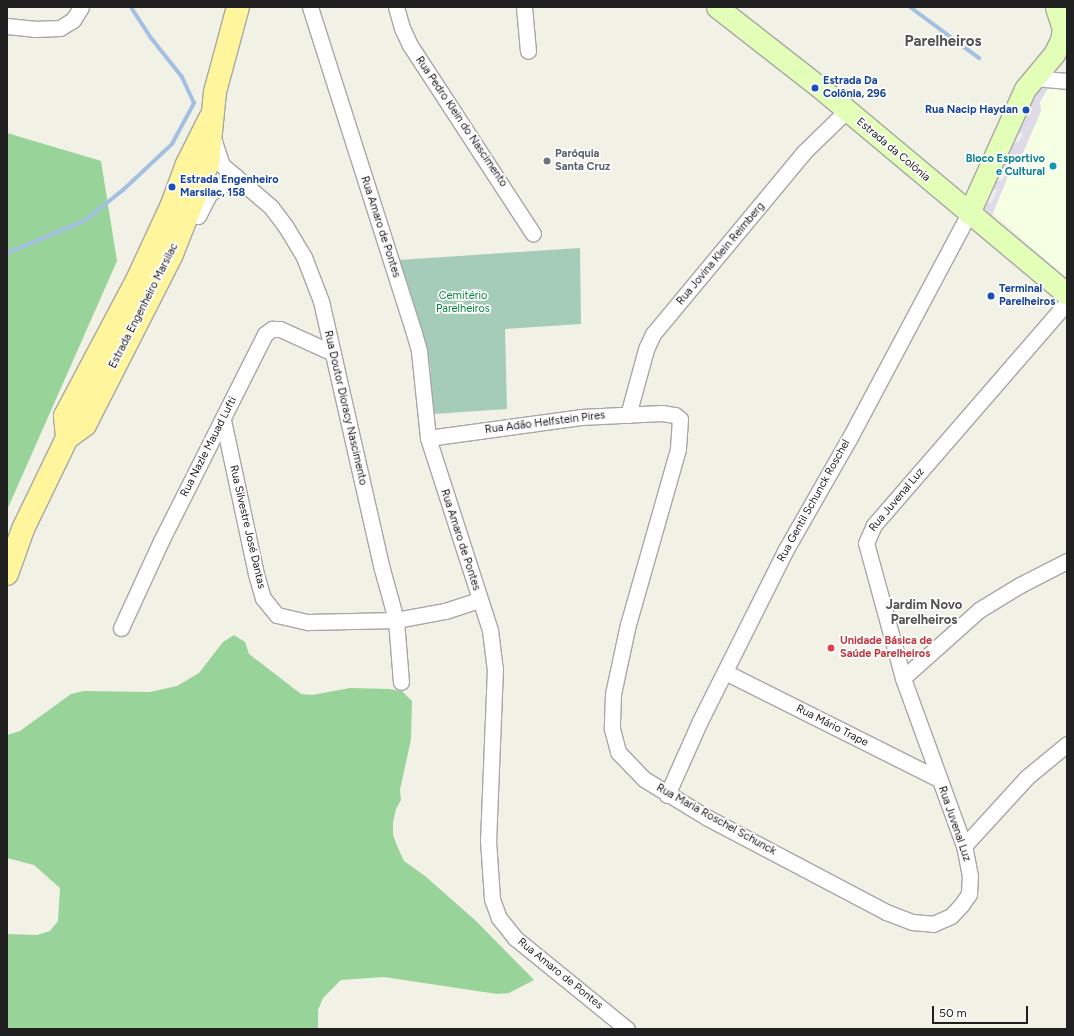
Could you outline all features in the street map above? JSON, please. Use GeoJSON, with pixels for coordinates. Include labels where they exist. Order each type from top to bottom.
{"type":"FeatureCollection","features":[{"type":"Feature","properties":{"kind":"main road","name":"Estrada Engenheiro Marsilac"},"geometry":{"type":"LineString","coordinates":[[64,444],[85,425],[200,198],[200,168],[214,92],[238,7]]}},
{"type":"Feature","properties":{"kind":"main road","name":"Estrada da Colônia"},"geometry":{"type":"LineString","coordinates":[[717,7],[969,213],[1065,302]]}},
{"type":"Feature","properties":{"kind":"main road"},"geometry":{"type":"LineString","coordinates":[[969,213],[1018,104],[1033,78],[1061,51],[1063,29],[1056,7]]}},
{"type":"Feature","properties":{"kind":"main road","name":"Estrada Engenheiro Marsilac"},"geometry":{"type":"LineString","coordinates":[[7,574],[23,529],[64,444],[66,416],[138,278],[200,168]]}},
{"type":"Feature","properties":{"kind":"main road"},"geometry":{"type":"LineString","coordinates":[[200,168],[186,191],[200,198]]}},
{"type":"Feature","properties":{"kind":"street"},"geometry":{"type":"LineString","coordinates":[[7,26],[34,29],[60,28],[73,20],[81,7]]}},
{"type":"Feature","properties":{"kind":"street","name":"Rua Amaro de Pontes"},"geometry":{"type":"LineString","coordinates":[[310,7],[414,333],[419,351],[428,438],[479,600],[490,630],[494,668],[488,840],[492,899],[499,918],[515,938],[627,1029]]}},
{"type":"Feature","properties":{"kind":"street","name":"Rua Pedro Klein do Nascimento"},"geometry":{"type":"LineString","coordinates":[[396,7],[402,28],[414,52],[442,98],[511,197],[533,234]]}},
{"type":"Feature","properties":{"kind":"street"},"geometry":{"type":"LineString","coordinates":[[524,7],[528,51]]}},
{"type":"Feature","properties":{"kind":"street"},"geometry":{"type":"LineString","coordinates":[[1033,78],[1067,81]]}},
{"type":"Feature","properties":{"kind":"street","name":"Rua Jovina Klein Reimberg"},"geometry":{"type":"LineString","coordinates":[[628,415],[646,348],[653,334],[804,152],[846,111]]}},
{"type":"Feature","properties":{"kind":"street","name":"Rua Doutor Dioracy Nascimento"},"geometry":{"type":"LineString","coordinates":[[200,168],[236,176],[271,207],[286,227],[304,257],[321,301],[380,562],[396,620],[401,682]]}},
{"type":"Feature","properties":{"kind":"street"},"geometry":{"type":"LineString","coordinates":[[200,198],[236,176]]}},
{"type":"Feature","properties":{"kind":"street","name":"Rua Gentil Schunck Roschel"},"geometry":{"type":"LineString","coordinates":[[667,794],[788,544],[849,439],[969,213]]}},
{"type":"Feature","properties":{"kind":"street","name":"Rua Juvenal Luz"},"geometry":{"type":"LineString","coordinates":[[969,894],[970,876],[964,846],[903,678],[866,543],[868,534],[1065,302]]}},
{"type":"Feature","properties":{"kind":"street","name":"Rua Nazle Mauad Lufti"},"geometry":{"type":"LineString","coordinates":[[121,628],[161,541],[265,334],[272,329],[292,333],[333,353]]}},
{"type":"Feature","properties":{"kind":"street","name":"Rua Adão Helfstein Pires"},"geometry":{"type":"LineString","coordinates":[[428,438],[581,417],[662,413]]}},
{"type":"Feature","properties":{"kind":"street","name":"Rua Maria Roschel Schunck"},"geometry":{"type":"LineString","coordinates":[[662,413],[675,415],[680,419],[678,449],[626,634],[611,712],[612,729],[618,752],[641,777],[667,794],[845,891],[912,922],[933,924],[943,921],[958,908],[969,894]]}},
{"type":"Feature","properties":{"kind":"street","name":"Rua Silvestre José Dantas"},"geometry":{"type":"LineString","coordinates":[[223,420],[256,574],[269,607],[277,615],[289,620],[308,622],[396,620],[445,611],[479,600]]}},
{"type":"Feature","properties":{"kind":"street"},"geometry":{"type":"LineString","coordinates":[[903,678],[979,610],[1020,585],[1067,560]]}},
{"type":"Feature","properties":{"kind":"street","name":"Rua Mário Trape"},"geometry":{"type":"LineString","coordinates":[[725,672],[939,779]]}},
{"type":"Feature","properties":{"kind":"street"},"geometry":{"type":"LineString","coordinates":[[964,846],[1027,777],[1067,744]]}},
{"type":"Feature","properties":{"kind":"shaded area"},"geometry":{"type":"Polygon","coordinates":[[[1037,84],[1048,88],[1040,102],[1041,111],[1020,160],[1013,163],[989,223],[978,206],[992,202],[998,189],[988,190],[992,181],[1002,181],[1007,171],[997,169],[999,164],[1010,162],[1012,157],[1003,156],[1008,146],[1020,141],[1023,133],[1008,136],[1037,84]]]}},
{"type":"Feature","properties":{"kind":"shaded area"},"geometry":{"type":"Polygon","coordinates":[[[1048,88],[1067,92],[1067,278],[993,213],[1013,163],[1041,111],[1040,102],[1048,88]]]}},
{"type":"Feature","properties":{"kind":"shaded area"},"geometry":{"type":"Polygon","coordinates":[[[1024,133],[1020,141],[1008,146],[1003,156],[1013,157],[992,202],[976,206],[1006,137],[1024,133]]]}},
{"type":"Feature","properties":{"kind":"green space"},"geometry":{"type":"Polygon","coordinates":[[[7,133],[101,161],[117,261],[7,510],[7,133]]]}},
{"type":"Feature","properties":{"kind":"green space","name":"Cemitério Parelheiros"},"geometry":{"type":"Polygon","coordinates":[[[580,248],[581,324],[505,329],[507,409],[433,414],[430,364],[398,260],[580,248]]]}},
{"type":"Feature","properties":{"kind":"green space"},"geometry":{"type":"Polygon","coordinates":[[[234,635],[245,642],[249,654],[301,694],[312,695],[350,688],[389,689],[402,691],[412,701],[411,739],[400,790],[401,800],[396,809],[393,822],[393,835],[398,848],[404,861],[425,876],[476,921],[534,980],[509,993],[497,994],[384,977],[341,980],[323,998],[318,1010],[318,1029],[7,1029],[7,934],[37,935],[50,931],[58,921],[60,888],[34,865],[7,858],[7,735],[20,731],[71,694],[84,691],[150,692],[177,686],[199,673],[223,642],[234,635]]]}},
{"type":"Feature","properties":{"kind":"waterway"},"geometry":{"type":"LineString","coordinates":[[7,253],[84,221],[123,190],[172,144],[194,103],[182,77],[151,38],[131,7]]}},
{"type":"Feature","properties":{"kind":"waterway"},"geometry":{"type":"LineString","coordinates":[[910,7],[979,58]]}},
{"type":"Feature","properties":{"kind":"place","name":"Estrada Da Colônia, 296"},"geometry":{"type":"Point","coordinates":[815,88]}},
{"type":"Feature","properties":{"kind":"place","name":"Rua Nacip Haydan"},"geometry":{"type":"Point","coordinates":[1026,110]}},
{"type":"Feature","properties":{"kind":"place","name":"Paróquia Santa Cruz"},"geometry":{"type":"Point","coordinates":[547,161]}},
{"type":"Feature","properties":{"kind":"place","name":"Bloco Esportivo e Cultural"},"geometry":{"type":"Point","coordinates":[1053,166]}},
{"type":"Feature","properties":{"kind":"place","name":"Estrada Engenheiro Marsilac, 158"},"geometry":{"type":"Point","coordinates":[172,187]}},
{"type":"Feature","properties":{"kind":"place","name":"Terminal Parelheiros"},"geometry":{"type":"Point","coordinates":[991,296]}},
{"type":"Feature","properties":{"kind":"place","name":"Unidade Básica de Saúde Parelheiros"},"geometry":{"type":"Point","coordinates":[831,648]}},
{"type":"Feature","properties":{"kind":"district","name":"Parelheiros"},"geometry":{"type":"Point","coordinates":[943,42]}},
{"type":"Feature","properties":{"kind":"district","name":"Jardim Novo Parelheiros"},"geometry":{"type":"Point","coordinates":[924,614]}}]}
